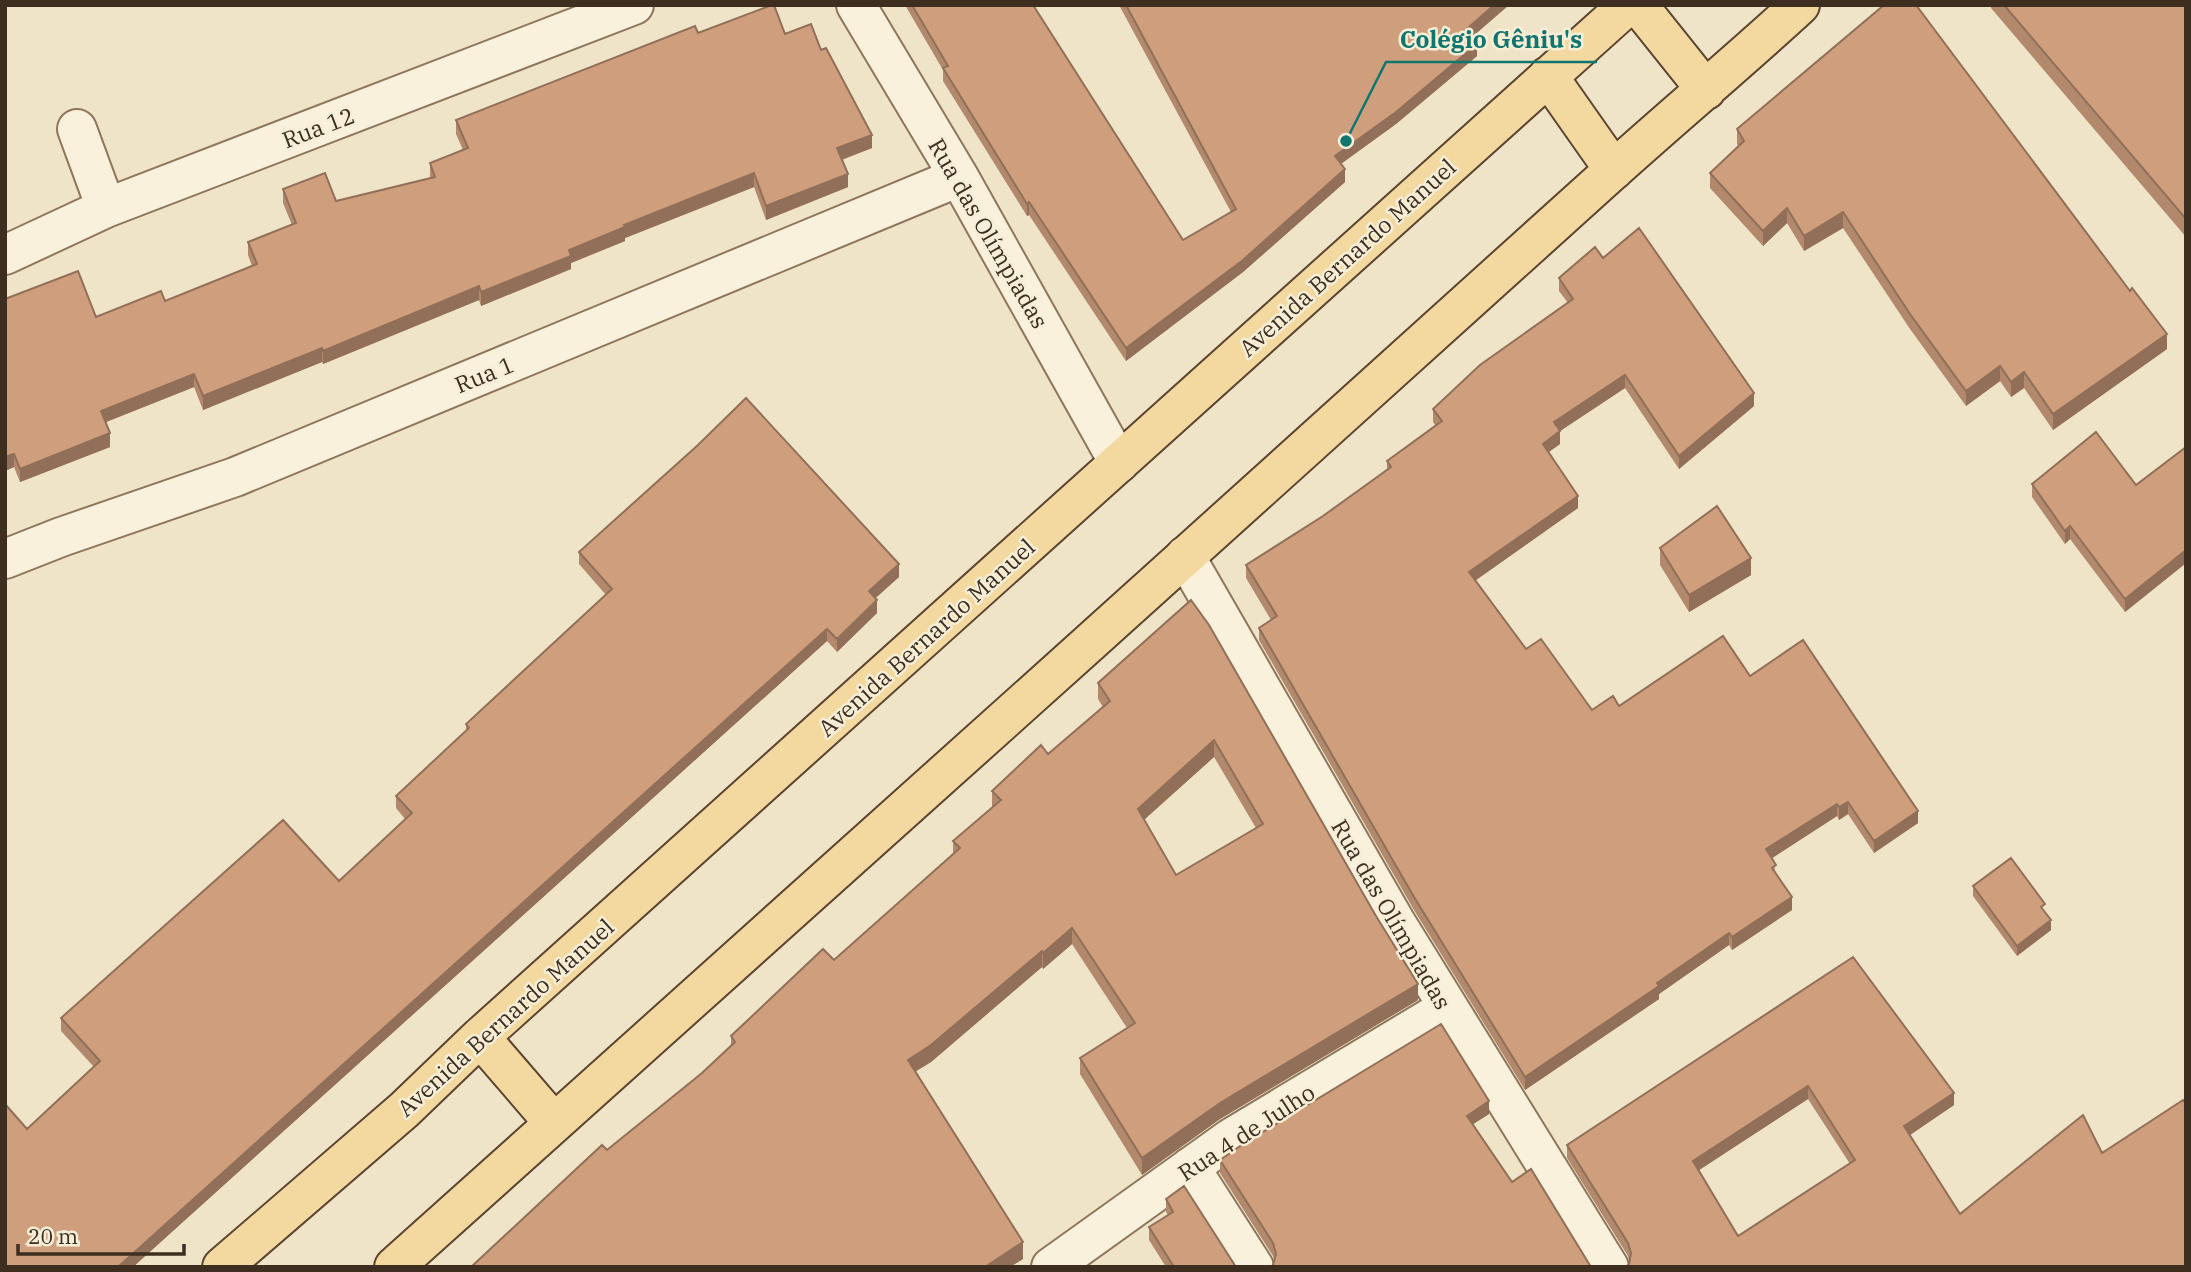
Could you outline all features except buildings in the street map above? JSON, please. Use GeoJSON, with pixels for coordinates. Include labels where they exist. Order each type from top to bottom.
{"type":"FeatureCollection","features":[{"type":"Feature","properties":{"kind":"main road","name":"Avenida Bernardo Manuel"},"geometry":{"type":"LineString","coordinates":[[222,1267],[404,1110],[480,1037],[1628,5]]}},
{"type":"Feature","properties":{"kind":"main road"},"geometry":{"type":"LineString","coordinates":[[1639,5],[1706,90]]}},
{"type":"Feature","properties":{"kind":"main road"},"geometry":{"type":"LineString","coordinates":[[394,1267],[1800,5]]}},
{"type":"Feature","properties":{"kind":"main road"},"geometry":{"type":"LineString","coordinates":[[1548,76],[1614,170]]}},
{"type":"Feature","properties":{"kind":"main road"},"geometry":{"type":"LineString","coordinates":[[480,1037],[554,1123]]}},
{"type":"Feature","properties":{"kind":"street","name":"Rua 12"},"geometry":{"type":"LineString","coordinates":[[5,255],[106,208],[634,5]]}},
{"type":"Feature","properties":{"kind":"street","name":"Rua das Olímpiadas"},"geometry":{"type":"LineString","coordinates":[[856,5],[959,177],[1119,463]]}},
{"type":"Feature","properties":{"kind":"street"},"geometry":{"type":"LineString","coordinates":[[77,129],[106,208]]}},
{"type":"Feature","properties":{"kind":"street","name":"Rua 1"},"geometry":{"type":"LineString","coordinates":[[5,559],[235,477],[959,177]]}},
{"type":"Feature","properties":{"kind":"street","name":"Rua das Olímpiadas"},"geometry":{"type":"LineString","coordinates":[[1185,556],[1447,1008],[1609,1267]]}},
{"type":"Feature","properties":{"kind":"street","name":"Rua 4 de Julho"},"geometry":{"type":"LineString","coordinates":[[1051,1267],[1231,1138],[1447,1008]]}},
{"type":"Feature","properties":{"kind":"street"},"geometry":{"type":"LineString","coordinates":[[1190,1167],[1254,1267]]}},
{"type":"Feature","properties":{"kind":"place","name":"Colégio Gêniu's"},"geometry":{"type":"Point","coordinates":[1346,141]}}]}
